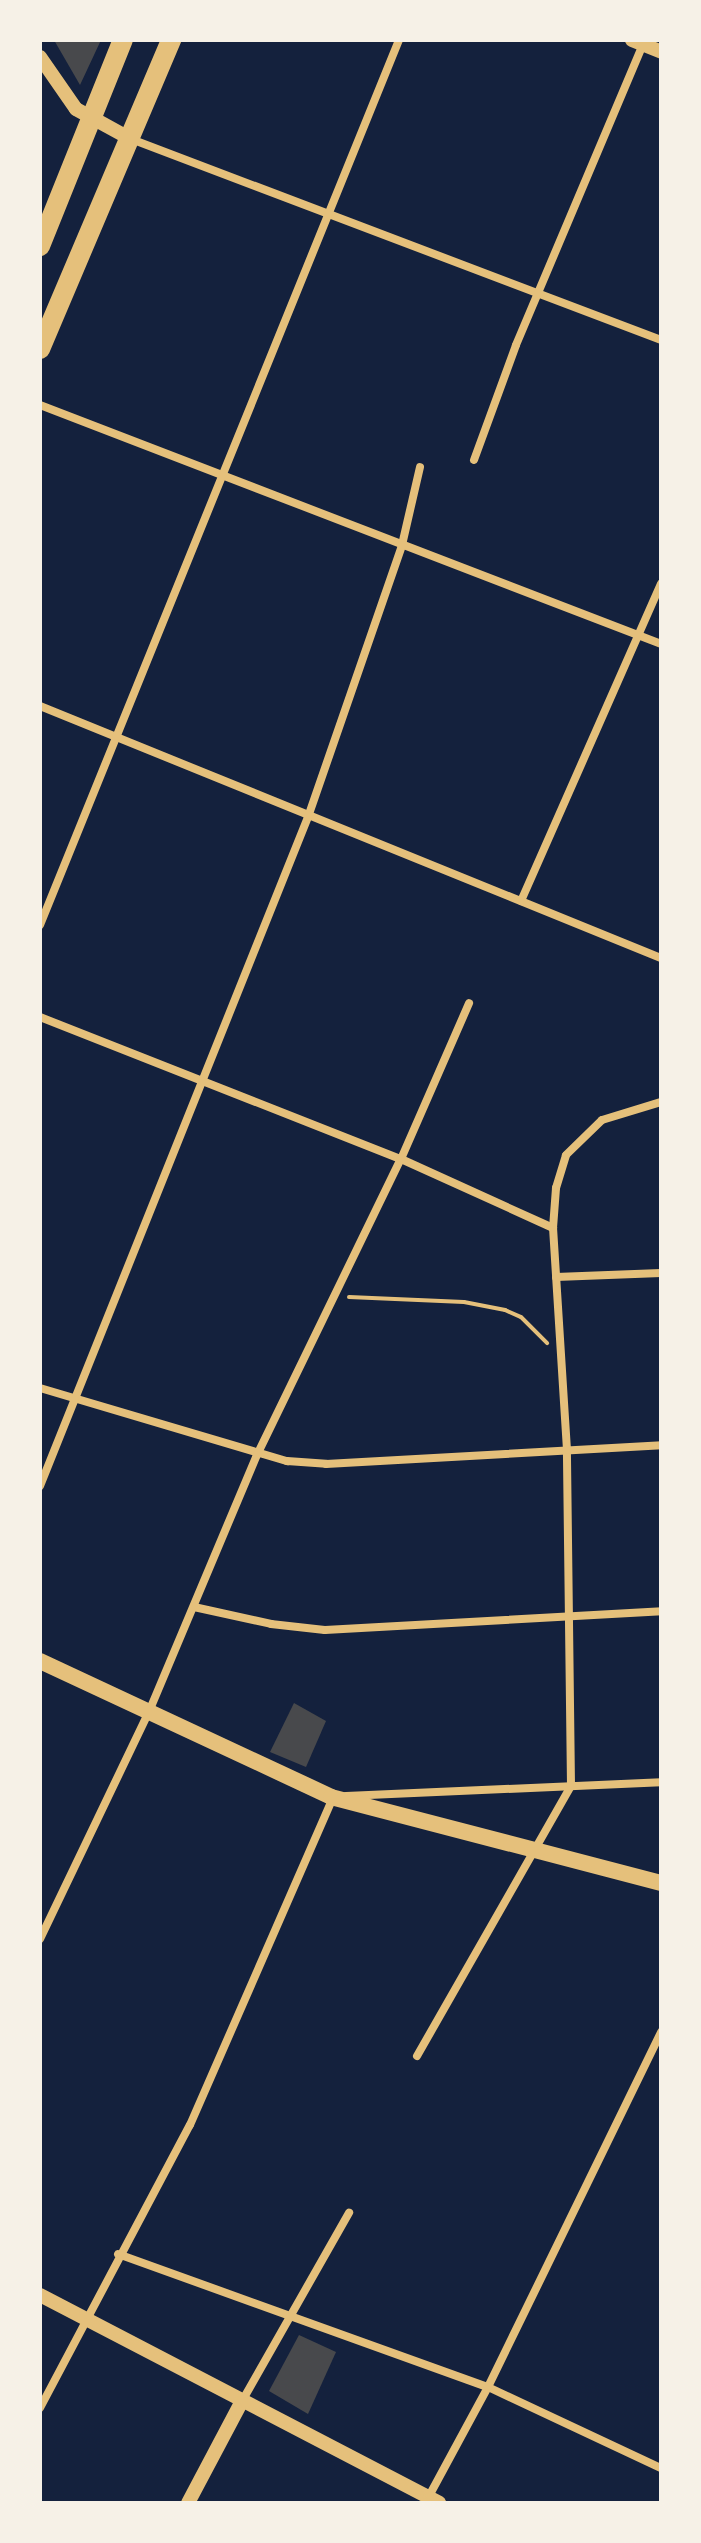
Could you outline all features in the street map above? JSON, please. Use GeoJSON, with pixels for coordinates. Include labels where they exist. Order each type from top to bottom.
{"type":"FeatureCollection","features":[{"type":"Feature","properties":{"kind":"main road"},"geometry":{"type":"LineString","coordinates":[[40,246],[123,40]]}},
{"type":"Feature","properties":{"kind":"main road"},"geometry":{"type":"LineString","coordinates":[[40,349],[171,40]]}},
{"type":"Feature","properties":{"kind":"main road"},"geometry":{"type":"LineString","coordinates":[[40,1661],[331,1797],[661,1883]]}},
{"type":"Feature","properties":{"kind":"street"},"geometry":{"type":"LineString","coordinates":[[40,925],[114,736],[399,40]]}},
{"type":"Feature","properties":{"kind":"street"},"geometry":{"type":"LineString","coordinates":[[474,460],[640,41],[661,52]]}},
{"type":"Feature","properties":{"kind":"street"},"geometry":{"type":"LineString","coordinates":[[40,57],[64,98],[90,119],[129,138],[661,340]]}},
{"type":"Feature","properties":{"kind":"street"},"geometry":{"type":"LineString","coordinates":[[40,405],[661,644]]}},
{"type":"Feature","properties":{"kind":"street"},"geometry":{"type":"LineString","coordinates":[[40,1486],[77,1402],[201,1078],[308,817],[402,545],[420,467]]}},
{"type":"Feature","properties":{"kind":"street"},"geometry":{"type":"LineString","coordinates":[[521,901],[661,584]]}},
{"type":"Feature","properties":{"kind":"street"},"geometry":{"type":"LineString","coordinates":[[40,706],[661,958]]}},
{"type":"Feature","properties":{"kind":"street"},"geometry":{"type":"LineString","coordinates":[[40,1939],[148,1714],[257,1455],[401,1159],[469,1003]]}},
{"type":"Feature","properties":{"kind":"street"},"geometry":{"type":"LineString","coordinates":[[40,1017],[401,1159],[553,1228]]}},
{"type":"Feature","properties":{"kind":"street"},"geometry":{"type":"LineString","coordinates":[[417,2056],[538,1852],[571,1786],[567,1450],[553,1228],[566,1155],[602,1120],[660,1101]]}},
{"type":"Feature","properties":{"kind":"street"},"geometry":{"type":"LineString","coordinates":[[556,1277],[661,1273]]}},
{"type":"Feature","properties":{"kind":"street"},"geometry":{"type":"LineString","coordinates":[[40,1388],[77,1402],[257,1455],[326,1464],[661,1445]]}},
{"type":"Feature","properties":{"kind":"street"},"geometry":{"type":"LineString","coordinates":[[194,1607],[325,1630],[661,1611]]}},
{"type":"Feature","properties":{"kind":"street"},"geometry":{"type":"LineString","coordinates":[[40,2408],[83,2319],[190,2125],[331,1797],[661,1782]]}},
{"type":"Feature","properties":{"kind":"street"},"geometry":{"type":"LineString","coordinates":[[40,2295],[411,2497],[434,2500],[661,2032]]}},
{"type":"Feature","properties":{"kind":"street"},"geometry":{"type":"LineString","coordinates":[[188,2503],[349,2213]]}},
{"type":"Feature","properties":{"kind":"street"},"geometry":{"type":"LineString","coordinates":[[118,2254],[488,2387],[661,2468]]}},
{"type":"Feature","properties":{"kind":"path"},"geometry":{"type":"LineString","coordinates":[[335,1297],[464,1302],[505,1310],[521,1317],[561,1359]]}},
{"type":"Feature","properties":{"kind":"building"},"geometry":{"type":"Polygon","coordinates":[[[54,40],[101,40],[80,85],[54,40]]]}},
{"type":"Feature","properties":{"kind":"building"},"geometry":{"type":"Polygon","coordinates":[[[294,1703],[326,1721],[306,1767],[270,1752],[294,1703]]]}},
{"type":"Feature","properties":{"kind":"building"},"geometry":{"type":"Polygon","coordinates":[[[299,2335],[336,2352],[308,2414],[269,2391],[299,2335]]]}}]}
